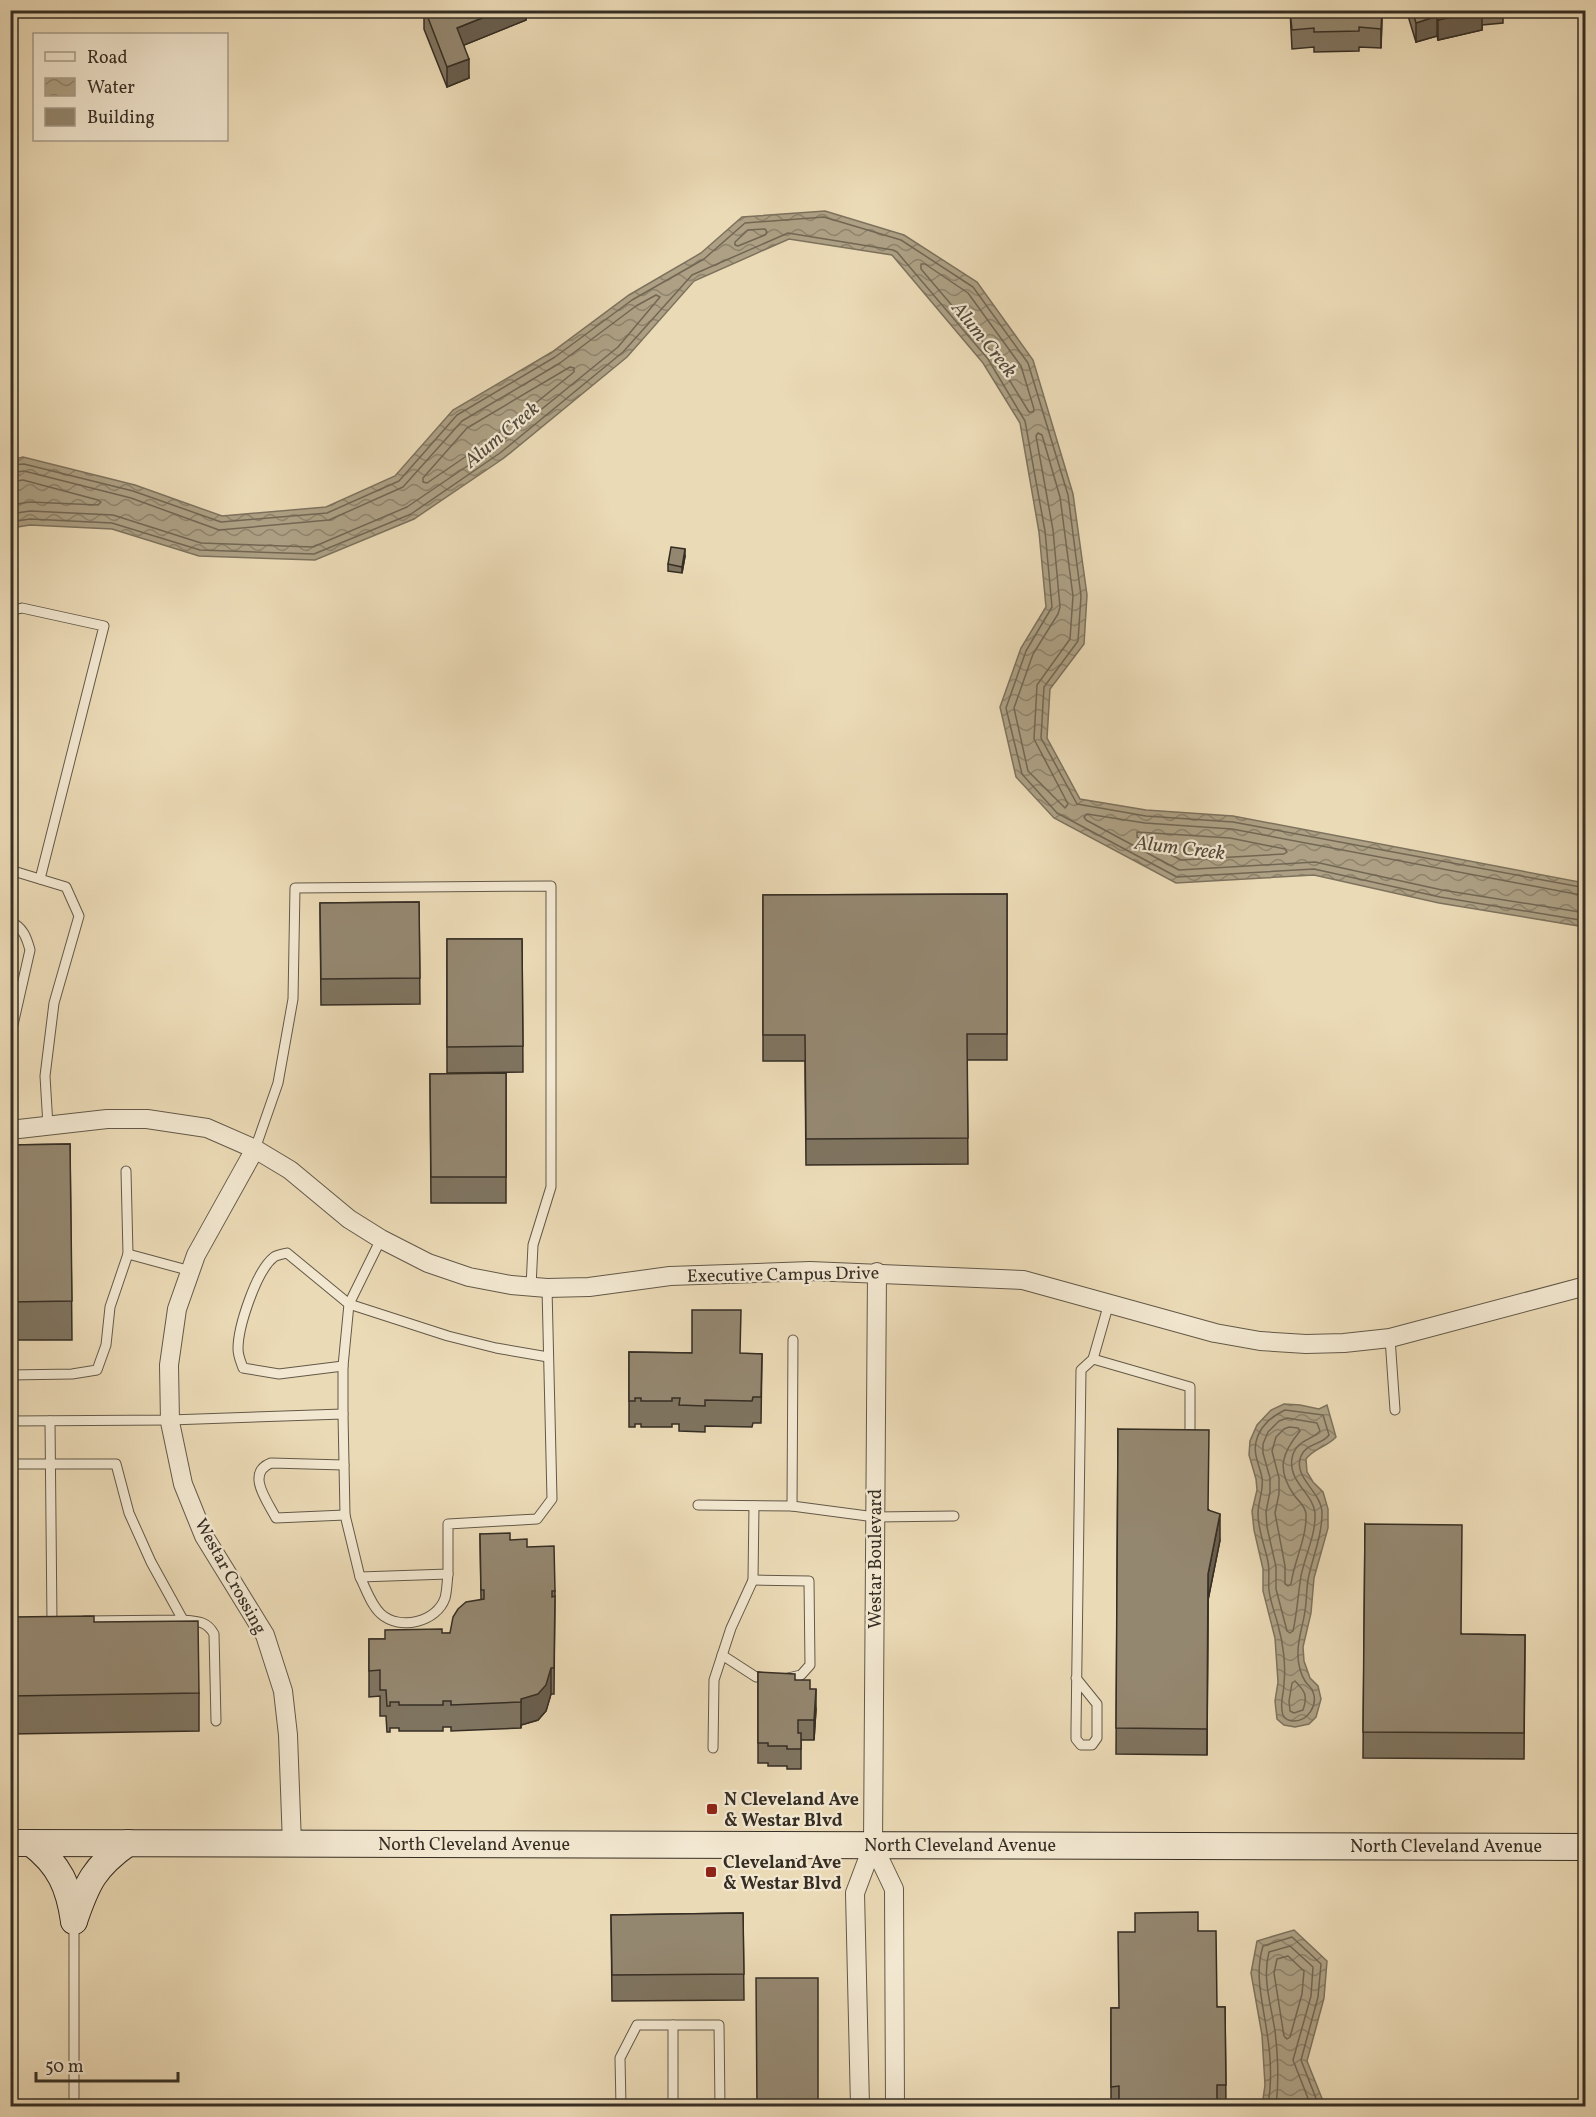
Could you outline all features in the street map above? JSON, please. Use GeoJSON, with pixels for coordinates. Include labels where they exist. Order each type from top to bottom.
{"type":"FeatureCollection","features":[{"type":"Feature","properties":{"kind":"main road","name":"North Cleveland Avenue"},"geometry":{"type":"LineString","coordinates":[[21,1843],[1586,1847]]}},
{"type":"Feature","properties":{"kind":"main road"},"geometry":{"type":"LineString","coordinates":[[21,1843],[43,1852],[61,1875],[70,1897],[74,1921]]}},
{"type":"Feature","properties":{"kind":"main road"},"geometry":{"type":"LineString","coordinates":[[74,1921],[92,1876],[108,1857],[128,1844]]}},
{"type":"Feature","properties":{"kind":"street","name":"Executive Campus Drive"},"geometry":{"type":"LineString","coordinates":[[10,1130],[107,1119],[147,1119],[207,1128],[255,1149],[290,1170],[349,1219],[381,1239],[428,1263],[469,1277],[539,1288],[589,1287],[670,1276],[810,1271],[877,1272],[1023,1280],[1215,1333],[1260,1341],[1306,1344],[1390,1338],[1586,1286]]}},
{"type":"Feature","properties":{"kind":"street","name":"Westar Crossing"},"geometry":{"type":"LineString","coordinates":[[255,1149],[196,1255],[177,1309],[169,1365],[170,1420],[183,1484],[204,1536],[265,1635],[283,1691],[288,1735],[292,1844]]}},
{"type":"Feature","properties":{"kind":"street","name":"Westar Boulevard"},"geometry":{"type":"LineString","coordinates":[[860,2106],[855,1893],[873,1845],[877,1272]]}},
{"type":"Feature","properties":{"kind":"street","name":"Westar Boulevard"},"geometry":{"type":"LineString","coordinates":[[873,1845],[894,1889],[895,2106]]}},
{"type":"Feature","properties":{"kind":"lane"},"geometry":{"type":"LineString","coordinates":[[10,610],[22,608],[104,626],[40,879]]}},
{"type":"Feature","properties":{"kind":"lane"},"geometry":{"type":"LineString","coordinates":[[10,870],[66,887],[79,916],[54,1003],[45,1076],[48,1126]]}},
{"type":"Feature","properties":{"kind":"lane"},"geometry":{"type":"LineString","coordinates":[[255,1149],[278,1083],[293,999],[295,888],[551,886],[551,1187],[533,1245],[548,1357],[552,1499],[537,1519],[448,1524],[448,1574],[444,1599],[436,1611],[424,1619],[409,1623],[382,1615],[372,1602],[360,1577],[345,1515],[343,1366],[349,1304],[381,1239]]}},
{"type":"Feature","properties":{"kind":"lane"},"geometry":{"type":"LineString","coordinates":[[10,922],[16,924],[27,937],[30,950],[10,1038]]}},
{"type":"Feature","properties":{"kind":"lane"},"geometry":{"type":"LineString","coordinates":[[10,1375],[72,1374],[97,1370],[105,1345],[110,1307],[128,1254],[126,1171]]}},
{"type":"Feature","properties":{"kind":"lane"},"geometry":{"type":"LineString","coordinates":[[343,1366],[279,1374],[243,1368],[238,1352],[240,1327],[251,1296],[274,1256],[287,1253],[310,1269],[349,1304],[448,1336],[496,1348],[548,1357]]}},
{"type":"Feature","properties":{"kind":"lane"},"geometry":{"type":"LineString","coordinates":[[128,1254],[191,1271]]}},
{"type":"Feature","properties":{"kind":"lane"},"geometry":{"type":"LineString","coordinates":[[1076,1678],[1097,1704],[1097,1738],[1092,1745],[1081,1745],[1076,1739],[1076,1678],[1082,1370],[1093,1359],[1109,1303]]}},
{"type":"Feature","properties":{"kind":"lane"},"geometry":{"type":"LineString","coordinates":[[1390,1338],[1395,1410]]}},
{"type":"Feature","properties":{"kind":"lane"},"geometry":{"type":"LineString","coordinates":[[792,1506],[793,1340]]}},
{"type":"Feature","properties":{"kind":"lane"},"geometry":{"type":"LineString","coordinates":[[1093,1359],[1190,1387],[1190,1436]]}},
{"type":"Feature","properties":{"kind":"lane"},"geometry":{"type":"LineString","coordinates":[[10,1421],[170,1420],[343,1414]]}},
{"type":"Feature","properties":{"kind":"lane"},"geometry":{"type":"LineString","coordinates":[[50,1421],[52,1622]]}},
{"type":"Feature","properties":{"kind":"lane"},"geometry":{"type":"LineString","coordinates":[[344,1465],[271,1463],[263,1466],[258,1474],[258,1483],[276,1518],[345,1515]]}},
{"type":"Feature","properties":{"kind":"lane"},"geometry":{"type":"LineString","coordinates":[[10,1464],[116,1464],[129,1513],[151,1562],[183,1620]]}},
{"type":"Feature","properties":{"kind":"lane"},"geometry":{"type":"LineString","coordinates":[[698,1505],[792,1506],[875,1517],[954,1516]]}},
{"type":"Feature","properties":{"kind":"lane"},"geometry":{"type":"LineString","coordinates":[[713,1748],[714,1680],[730,1628],[753,1580],[754,1506]]}},
{"type":"Feature","properties":{"kind":"lane"},"geometry":{"type":"LineString","coordinates":[[360,1577],[448,1574]]}},
{"type":"Feature","properties":{"kind":"lane"},"geometry":{"type":"LineString","coordinates":[[753,1580],[810,1581],[810,1665],[801,1675],[784,1678]]}},
{"type":"Feature","properties":{"kind":"lane"},"geometry":{"type":"LineString","coordinates":[[76,1621],[183,1620],[201,1622],[210,1626],[214,1634],[216,1721]]}},
{"type":"Feature","properties":{"kind":"lane"},"geometry":{"type":"LineString","coordinates":[[42,1622],[64,1622]]}},
{"type":"Feature","properties":{"kind":"lane"},"geometry":{"type":"LineString","coordinates":[[722,1655],[756,1677]]}},
{"type":"Feature","properties":{"kind":"lane"},"geometry":{"type":"LineString","coordinates":[[74,1921],[74,2106]]}},
{"type":"Feature","properties":{"kind":"lane"},"geometry":{"type":"LineString","coordinates":[[621,2106],[620,2058],[637,2025],[719,2025],[720,2106]]}},
{"type":"Feature","properties":{"kind":"lane"},"geometry":{"type":"LineString","coordinates":[[673,2025],[674,2106]]}},
{"type":"Feature","properties":{"kind":"water","name":"Alum Creek"},"geometry":{"type":"Polygon","coordinates":[[[825,211],[904,235],[977,282],[1033,360],[1073,494],[1087,595],[1084,644],[1050,689],[1047,738],[1080,799],[1146,810],[1233,816],[1585,883],[1585,927],[1439,903],[1314,875],[1176,883],[1054,818],[1016,777],[1000,707],[1021,648],[1046,607],[1039,532],[1020,423],[983,363],[892,255],[789,239],[694,281],[627,357],[504,458],[414,519],[315,560],[199,556],[112,529],[30,525],[11,528],[11,460],[23,457],[135,485],[222,516],[326,507],[395,476],[453,410],[552,352],[629,295],[701,253],[742,217],[825,211]]]}},
{"type":"Feature","properties":{"kind":"water"},"geometry":{"type":"Polygon","coordinates":[[[1284,1404],[1319,1409],[1327,1405],[1336,1437],[1306,1459],[1307,1472],[1323,1492],[1328,1509],[1328,1528],[1314,1578],[1311,1613],[1303,1647],[1304,1661],[1310,1678],[1318,1686],[1321,1699],[1316,1717],[1309,1724],[1295,1727],[1284,1725],[1277,1719],[1275,1701],[1278,1682],[1275,1638],[1263,1591],[1263,1569],[1254,1530],[1252,1511],[1257,1490],[1249,1455],[1250,1441],[1257,1425],[1271,1410],[1284,1404]]]}},
{"type":"Feature","properties":{"kind":"water"},"geometry":{"type":"Polygon","coordinates":[[[1294,1930],[1327,1961],[1324,1998],[1307,2061],[1325,2106],[1262,2106],[1265,2085],[1262,2035],[1251,1973],[1257,1941],[1294,1930]]]}},
{"type":"Feature","properties":{"kind":"building"},"geometry":{"type":"Polygon","coordinates":[[[425,10],[502,10],[457,28],[469,59],[447,67],[425,10]]]}},
{"type":"Feature","properties":{"kind":"building"},"geometry":{"type":"Polygon","coordinates":[[[1290,10],[1382,10],[1381,29],[1359,27],[1359,31],[1314,32],[1314,28],[1292,30],[1290,10]]]}},
{"type":"Feature","properties":{"kind":"building"},"geometry":{"type":"Polygon","coordinates":[[[1412,10],[1480,10],[1438,20],[1437,16],[1416,23],[1412,10]]]}},
{"type":"Feature","properties":{"kind":"building"},"geometry":{"type":"Polygon","coordinates":[[[671,547],[685,549],[682,567],[668,564],[671,547]]]}},
{"type":"Feature","properties":{"kind":"building"},"geometry":{"type":"Polygon","coordinates":[[[1007,894],[1007,1034],[967,1034],[968,1138],[806,1139],[805,1035],[763,1035],[763,895],[1007,894]]]}},
{"type":"Feature","properties":{"kind":"building"},"geometry":{"type":"Polygon","coordinates":[[[419,902],[420,978],[321,979],[320,903],[419,902]]]}},
{"type":"Feature","properties":{"kind":"building"},"geometry":{"type":"Polygon","coordinates":[[[447,939],[522,939],[523,1046],[447,1047],[447,939]]]}},
{"type":"Feature","properties":{"kind":"building"},"geometry":{"type":"Polygon","coordinates":[[[506,1073],[506,1177],[431,1177],[430,1074],[506,1073]]]}},
{"type":"Feature","properties":{"kind":"building"},"geometry":{"type":"Polygon","coordinates":[[[70,1144],[72,1301],[10,1302],[10,1145],[70,1144]]]}},
{"type":"Feature","properties":{"kind":"building"},"geometry":{"type":"Polygon","coordinates":[[[692,1310],[741,1310],[740,1353],[762,1354],[761,1397],[753,1397],[752,1401],[705,1400],[705,1406],[679,1405],[680,1398],[672,1398],[672,1401],[641,1401],[641,1398],[635,1398],[635,1401],[629,1401],[629,1352],[692,1353],[692,1310]]]}},
{"type":"Feature","properties":{"kind":"building"},"geometry":{"type":"Polygon","coordinates":[[[1118,1429],[1209,1430],[1208,1510],[1220,1514],[1208,1574],[1207,1729],[1116,1728],[1118,1429]]]}},
{"type":"Feature","properties":{"kind":"building"},"geometry":{"type":"Polygon","coordinates":[[[1365,1524],[1462,1525],[1461,1634],[1525,1635],[1524,1733],[1363,1732],[1365,1524]]]}},
{"type":"Feature","properties":{"kind":"building"},"geometry":{"type":"Polygon","coordinates":[[[510,1533],[510,1540],[527,1539],[527,1547],[554,1546],[555,1591],[552,1591],[552,1597],[555,1596],[554,1668],[551,1668],[546,1685],[538,1694],[521,1699],[521,1702],[451,1705],[451,1701],[443,1701],[443,1705],[399,1705],[399,1702],[390,1702],[390,1706],[387,1706],[386,1690],[380,1690],[380,1670],[369,1671],[369,1639],[385,1639],[385,1630],[442,1629],[442,1633],[450,1633],[453,1617],[458,1609],[466,1602],[484,1599],[484,1590],[481,1590],[480,1534],[510,1533]]]}},
{"type":"Feature","properties":{"kind":"building"},"geometry":{"type":"Polygon","coordinates":[[[94,1616],[94,1622],[198,1621],[199,1693],[10,1696],[10,1624],[12,1617],[94,1616]]]}},
{"type":"Feature","properties":{"kind":"building"},"geometry":{"type":"Polygon","coordinates":[[[758,1672],[795,1674],[795,1680],[810,1680],[810,1689],[816,1689],[814,1720],[798,1720],[801,1749],[787,1749],[787,1746],[768,1746],[768,1743],[758,1743],[758,1672]]]}},
{"type":"Feature","properties":{"kind":"building"},"geometry":{"type":"Polygon","coordinates":[[[1198,1912],[1198,1931],[1216,1931],[1217,2007],[1225,2007],[1226,2085],[1217,2085],[1217,2106],[1119,2106],[1119,2086],[1111,2087],[1111,2008],[1119,2008],[1118,1932],[1135,1932],[1135,1913],[1198,1912]]]}},
{"type":"Feature","properties":{"kind":"building"},"geometry":{"type":"Polygon","coordinates":[[[743,1913],[744,1974],[612,1975],[611,1915],[743,1913]]]}},
{"type":"Feature","properties":{"kind":"building"},"geometry":{"type":"Polygon","coordinates":[[[756,1978],[818,1978],[818,2106],[757,2106],[756,1978]]]}},
{"type":"Feature","properties":{"kind":"place","name":"N Cleveland Ave & Westar Blvd"},"geometry":{"type":"Point","coordinates":[712,1809]}},
{"type":"Feature","properties":{"kind":"place","name":"Cleveland Ave & Westar Blvd"},"geometry":{"type":"Point","coordinates":[711,1872]}}]}
